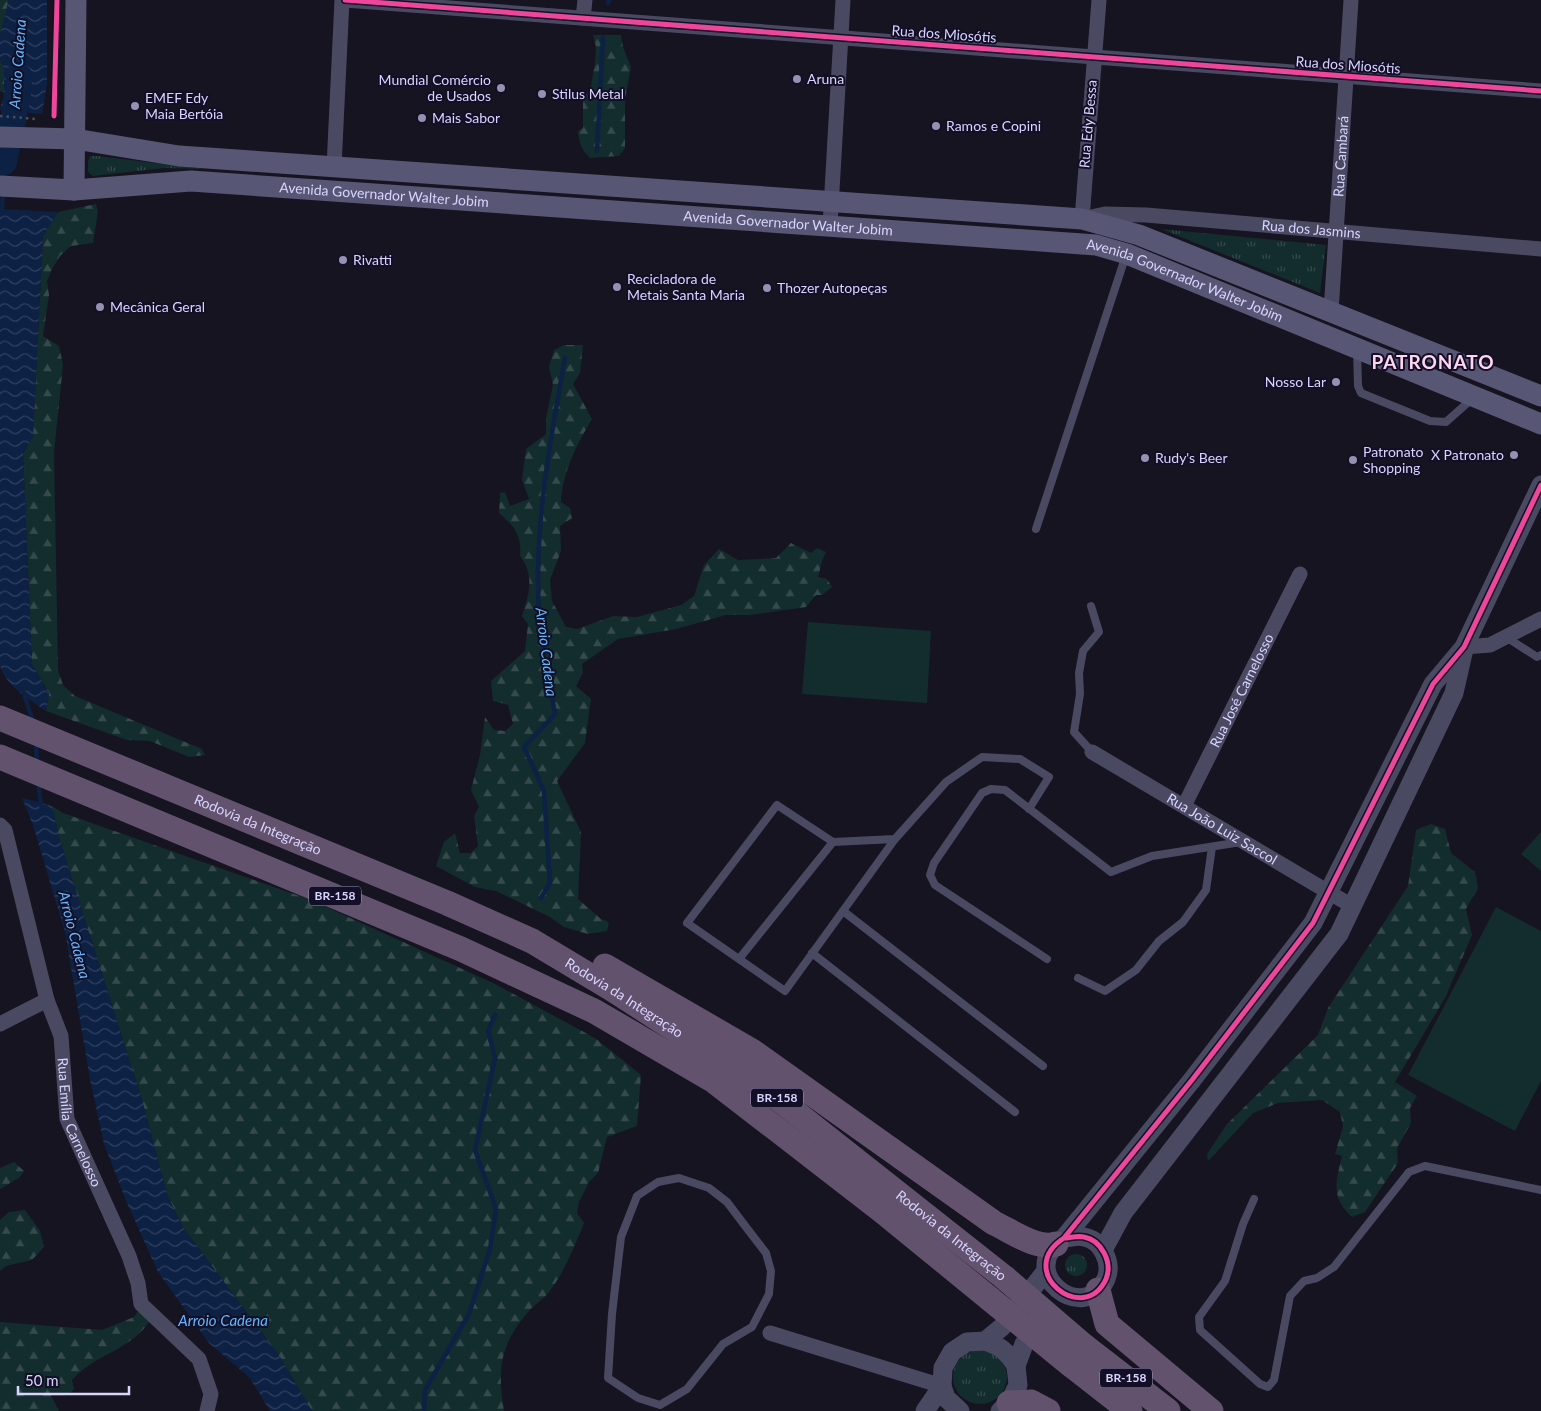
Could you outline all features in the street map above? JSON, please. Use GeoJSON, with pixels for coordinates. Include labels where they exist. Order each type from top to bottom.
{"type":"FeatureCollection","features":[{"type":"Feature","properties":{"kind":"highway","name":"Rodovia da Integração"},"geometry":{"type":"LineString","coordinates":[[0,718],[447,903],[532,941],[612,989],[762,1086],[1005,1278],[1130,1411]]}},
{"type":"Feature","properties":{"kind":"highway","name":"Rodovia da Integração"},"geometry":{"type":"LineString","coordinates":[[0,757],[461,949],[594,1011],[714,1081],[874,1204],[990,1299],[1168,1411]]}},
{"type":"Feature","properties":{"kind":"highway"},"geometry":{"type":"LineString","coordinates":[[532,941],[588,957],[693,1015],[752,1051],[994,1222],[1029,1240],[1050,1246],[1060,1241]]}},
{"type":"Feature","properties":{"kind":"highway"},"geometry":{"type":"LineString","coordinates":[[1098,1290],[1107,1324],[1211,1411]]}},
{"type":"Feature","properties":{"kind":"highway"},"geometry":{"type":"LineString","coordinates":[[1005,1407],[1031,1402],[1048,1411]]}},
{"type":"Feature","properties":{"kind":"main road"},"geometry":{"type":"LineString","coordinates":[[65,190],[76,0]]}},
{"type":"Feature","properties":{"kind":"main road","name":"Avenida Governador Walter Jobim"},"geometry":{"type":"LineString","coordinates":[[0,137],[67,139],[179,156],[1082,219],[1139,235],[1541,396]]}},
{"type":"Feature","properties":{"kind":"main road","name":"Avenida Governador Walter Jobim"},"geometry":{"type":"LineString","coordinates":[[0,186],[65,190],[191,181],[1096,245],[1127,254],[1541,424]]}},
{"type":"Feature","properties":{"kind":"main road"},"geometry":{"type":"LineString","coordinates":[[784,222],[786,198]]}},
{"type":"Feature","properties":{"kind":"street","name":"Rua dos Miosótis"},"geometry":{"type":"LineString","coordinates":[[343,0],[1541,91]]}},
{"type":"Feature","properties":{"kind":"street"},"geometry":{"type":"LineString","coordinates":[[334,167],[343,0]]}},
{"type":"Feature","properties":{"kind":"street"},"geometry":{"type":"LineString","coordinates":[[584,18],[585,0]]}},
{"type":"Feature","properties":{"kind":"street"},"geometry":{"type":"LineString","coordinates":[[830,225],[843,0]]}},
{"type":"Feature","properties":{"kind":"street","name":"Rua Edy Bessa"},"geometry":{"type":"LineString","coordinates":[[1082,219],[1099,0]]}},
{"type":"Feature","properties":{"kind":"street","name":"Rua Cambará"},"geometry":{"type":"LineString","coordinates":[[1330,312],[1351,0]]}},
{"type":"Feature","properties":{"kind":"street","name":"Rua dos Jasmins"},"geometry":{"type":"LineString","coordinates":[[1082,219],[1105,214],[1132,214],[1541,249]]}},
{"type":"Feature","properties":{"kind":"street"},"geometry":{"type":"LineString","coordinates":[[1103,1250],[1123,1213],[1339,934],[1454,693],[1464,647],[1541,485]]}},
{"type":"Feature","properties":{"kind":"street","name":"Rua José Carnelosso"},"geometry":{"type":"LineString","coordinates":[[1184,806],[1300,574]]}},
{"type":"Feature","properties":{"kind":"street"},"geometry":{"type":"LineString","coordinates":[[1070,1297],[1054,1288],[1046,1271],[1047,1258],[1192,1080],[1313,922],[1433,684],[1464,647],[1490,645],[1541,619]]}},
{"type":"Feature","properties":{"kind":"street","name":"Rua João Luiz Saccol"},"geometry":{"type":"LineString","coordinates":[[1092,752],[1352,906]]}},
{"type":"Feature","properties":{"kind":"street","name":"Rua Emília Carnelosso"},"geometry":{"type":"LineString","coordinates":[[0,825],[5,830],[19,879],[47,1000],[61,1036],[67,1119],[129,1256],[138,1283],[141,1304],[199,1360],[211,1394],[207,1411]]}},
{"type":"Feature","properties":{"kind":"street"},"geometry":{"type":"LineString","coordinates":[[0,1024],[47,1000]]}},
{"type":"Feature","properties":{"kind":"street"},"geometry":{"type":"LineString","coordinates":[[1016,1366],[1024,1344],[1057,1304],[1070,1297],[1084,1297],[1098,1290],[1106,1278],[1108,1264],[1103,1250],[1094,1241],[1083,1236],[1060,1241]]}},
{"type":"Feature","properties":{"kind":"street"},"geometry":{"type":"LineString","coordinates":[[985,1341],[1002,1327],[1046,1271]]}},
{"type":"Feature","properties":{"kind":"street"},"geometry":{"type":"LineString","coordinates":[[770,1333],[942,1386]]}},
{"type":"Feature","properties":{"kind":"street"},"geometry":{"type":"LineString","coordinates":[[960,1411],[946,1398],[942,1386],[943,1368],[952,1352],[967,1342],[985,1341],[998,1345],[1009,1354],[1016,1366],[1018,1385],[1005,1407]]}},
{"type":"Feature","properties":{"kind":"street"},"geometry":{"type":"LineString","coordinates":[[925,1411],[942,1386]]}},
{"type":"Feature","properties":{"kind":"lane"},"geometry":{"type":"LineString","coordinates":[[1036,528],[1127,254]]}},
{"type":"Feature","properties":{"kind":"lane"},"geometry":{"type":"LineString","coordinates":[[1357,348],[1357,379],[1361,393],[1439,424],[1451,419],[1475,397]]}},
{"type":"Feature","properties":{"kind":"lane"},"geometry":{"type":"LineString","coordinates":[[1091,606],[1099,632],[1083,650],[1079,673],[1080,694],[1074,732],[1092,752]]}},
{"type":"Feature","properties":{"kind":"lane"},"geometry":{"type":"LineString","coordinates":[[1506,637],[1537,657],[1541,655]]}},
{"type":"Feature","properties":{"kind":"lane"},"geometry":{"type":"LineString","coordinates":[[895,839],[833,842],[777,805],[687,923],[785,991],[895,839],[946,782],[982,757],[1020,759],[1049,777],[1029,809]]}},
{"type":"Feature","properties":{"kind":"lane"},"geometry":{"type":"LineString","coordinates":[[1047,959],[935,885],[930,875],[934,863],[982,793],[991,789],[1005,790],[1111,872],[1152,856],[1243,842]]}},
{"type":"Feature","properties":{"kind":"lane"},"geometry":{"type":"LineString","coordinates":[[739,959],[833,842]]}},
{"type":"Feature","properties":{"kind":"lane"},"geometry":{"type":"LineString","coordinates":[[1078,978],[1105,991],[1136,970],[1159,941],[1183,922],[1206,890],[1212,847]]}},
{"type":"Feature","properties":{"kind":"lane"},"geometry":{"type":"LineString","coordinates":[[843,910],[1043,1066]]}},
{"type":"Feature","properties":{"kind":"lane"},"geometry":{"type":"LineString","coordinates":[[812,953],[1016,1112]]}},
{"type":"Feature","properties":{"kind":"lane"},"geometry":{"type":"LineString","coordinates":[[1254,1199],[1243,1224],[1225,1281],[1198,1316],[1200,1330],[1260,1384],[1268,1387],[1274,1380],[1290,1296],[1304,1281],[1318,1278],[1334,1268],[1409,1172],[1426,1166],[1541,1190]]}},
{"type":"Feature","properties":{"kind":"lane"},"geometry":{"type":"LineString","coordinates":[[752,1327],[770,1294],[771,1271],[766,1253],[727,1202],[710,1188],[679,1178],[658,1182],[637,1196],[620,1237],[608,1378],[638,1398],[660,1405],[687,1389],[723,1344],[752,1327],[770,1333]]}},
{"type":"Feature","properties":{"kind":"path"},"geometry":{"type":"LineString","coordinates":[[0,116],[41,119]]}},
{"type":"Feature","properties":{"kind":"green space"},"geometry":{"type":"Polygon","coordinates":[[[0,0],[9,0],[0,35],[0,0]]]}},
{"type":"Feature","properties":{"kind":"green space"},"geometry":{"type":"Polygon","coordinates":[[[593,35],[621,35],[623,47],[631,67],[625,99],[625,148],[619,156],[590,158],[583,149],[579,139],[578,131],[583,128],[583,99],[591,86],[595,62],[596,47],[593,35]]]}},
{"type":"Feature","properties":{"kind":"green space"},"geometry":{"type":"Polygon","coordinates":[[[0,59],[4,69],[4,93],[0,91],[0,59]]]}},
{"type":"Feature","properties":{"kind":"green space"},"geometry":{"type":"Polygon","coordinates":[[[90,156],[203,169],[164,168],[93,176],[88,172],[90,156]]]}},
{"type":"Feature","properties":{"kind":"green space"},"geometry":{"type":"Polygon","coordinates":[[[96,204],[98,212],[93,243],[71,246],[60,256],[47,281],[49,295],[43,336],[59,346],[63,365],[54,452],[58,670],[63,685],[75,696],[202,749],[205,755],[189,757],[150,741],[127,740],[46,711],[49,693],[32,664],[23,454],[33,436],[43,236],[58,212],[96,204]]]}},
{"type":"Feature","properties":{"kind":"green space"},"geometry":{"type":"Polygon","coordinates":[[[1161,229],[1326,245],[1320,293],[1161,229]]]}},
{"type":"Feature","properties":{"kind":"green space"},"geometry":{"type":"Polygon","coordinates":[[[564,345],[583,345],[580,373],[573,384],[592,419],[581,438],[564,480],[561,502],[570,508],[572,518],[560,526],[561,551],[550,580],[552,601],[566,627],[577,629],[613,616],[637,617],[681,605],[694,596],[704,565],[719,549],[738,560],[776,558],[791,543],[811,553],[817,548],[826,552],[818,577],[827,579],[832,587],[822,595],[816,595],[806,607],[749,615],[726,615],[676,629],[618,639],[582,664],[583,673],[576,686],[591,699],[585,743],[557,781],[581,832],[578,899],[601,919],[609,922],[607,931],[588,934],[564,927],[550,917],[496,891],[475,887],[436,866],[444,842],[455,833],[460,853],[471,853],[478,846],[474,816],[479,807],[471,790],[480,755],[485,717],[494,730],[505,731],[513,724],[508,705],[493,701],[491,681],[525,651],[528,624],[522,616],[527,600],[529,578],[528,570],[520,556],[520,542],[516,532],[499,513],[500,493],[505,492],[510,506],[529,499],[522,480],[526,449],[546,434],[546,418],[553,385],[549,367],[554,350],[564,345]]]}},
{"type":"Feature","properties":{"kind":"green space"},"geometry":{"type":"Polygon","coordinates":[[[808,622],[931,631],[927,703],[802,694],[808,622]]]}},
{"type":"Feature","properties":{"kind":"green space"},"geometry":{"type":"Polygon","coordinates":[[[52,806],[63,813],[311,900],[493,983],[595,1038],[641,1075],[637,1126],[607,1137],[598,1173],[589,1182],[579,1202],[577,1213],[584,1223],[569,1259],[549,1292],[531,1308],[519,1323],[506,1346],[501,1370],[504,1411],[312,1411],[278,1354],[182,1226],[167,1194],[142,1100],[60,841],[52,806]]]}},
{"type":"Feature","properties":{"kind":"green space"},"geometry":{"type":"Polygon","coordinates":[[[1431,824],[1445,829],[1451,853],[1475,872],[1478,888],[1466,909],[1472,935],[1445,998],[1395,1082],[1417,1096],[1410,1108],[1411,1123],[1397,1148],[1398,1163],[1365,1212],[1352,1217],[1340,1203],[1336,1189],[1342,1156],[1335,1154],[1343,1126],[1340,1112],[1322,1100],[1278,1103],[1253,1113],[1208,1161],[1207,1154],[1227,1124],[1318,1035],[1328,1008],[1408,886],[1416,830],[1431,824]]]}},
{"type":"Feature","properties":{"kind":"green space"},"geometry":{"type":"Polygon","coordinates":[[[1541,832],[1541,871],[1521,854],[1541,832]]]}},
{"type":"Feature","properties":{"kind":"green space"},"geometry":{"type":"Polygon","coordinates":[[[1496,907],[1541,931],[1541,1081],[1515,1131],[1408,1075],[1496,907]]]}},
{"type":"Feature","properties":{"kind":"green space"},"geometry":{"type":"Polygon","coordinates":[[[14,1162],[24,1171],[19,1178],[0,1189],[0,1168],[14,1162]]]}},
{"type":"Feature","properties":{"kind":"green space"},"geometry":{"type":"Polygon","coordinates":[[[25,1210],[40,1231],[44,1247],[32,1260],[6,1266],[0,1271],[0,1220],[9,1212],[25,1210]]]}},
{"type":"Feature","properties":{"kind":"green space"},"geometry":{"type":"Polygon","coordinates":[[[1072,1254],[1080,1254],[1087,1261],[1087,1269],[1080,1276],[1072,1276],[1065,1269],[1065,1261],[1072,1254]]]}},
{"type":"Feature","properties":{"kind":"green space"},"geometry":{"type":"Polygon","coordinates":[[[139,1310],[149,1322],[141,1332],[132,1340],[81,1371],[72,1380],[74,1389],[68,1395],[51,1396],[59,1411],[0,1411],[0,1322],[102,1330],[134,1317],[139,1310]]]}},
{"type":"Feature","properties":{"kind":"green space"},"geometry":{"type":"Polygon","coordinates":[[[980,1350],[990,1352],[999,1358],[1005,1367],[1007,1377],[1005,1387],[999,1396],[990,1402],[980,1404],[970,1402],[961,1396],[955,1387],[953,1377],[955,1367],[961,1358],[970,1352],[980,1350]]]}},
{"type":"Feature","properties":{"kind":"water","name":"Arroio Cadena"},"geometry":{"type":"Polygon","coordinates":[[[9,0],[47,0],[47,84],[42,114],[0,110],[4,93],[4,69],[0,59],[0,35],[9,0]]]}},
{"type":"Feature","properties":{"kind":"water"},"geometry":{"type":"Polygon","coordinates":[[[0,209],[58,212],[43,236],[33,436],[23,454],[32,664],[49,694],[46,711],[13,686],[0,666],[0,209]]]}},
{"type":"Feature","properties":{"kind":"water","name":"Arroio Cadena"},"geometry":{"type":"Polygon","coordinates":[[[22,798],[52,806],[60,841],[142,1100],[167,1194],[182,1226],[278,1354],[312,1411],[270,1411],[250,1378],[209,1343],[158,1272],[127,1203],[104,1144],[90,1079],[65,932],[33,825],[22,798]]]}},
{"type":"Feature","properties":{"kind":"waterway","name":"Arroio Cadena"},"geometry":{"type":"LineString","coordinates":[[597,151],[603,38]]}},
{"type":"Feature","properties":{"kind":"waterway","name":"Arroio Cadena"},"geometry":{"type":"LineString","coordinates":[[4,162],[18,96],[19,76]]}},
{"type":"Feature","properties":{"kind":"waterway","name":"Arroio Cadena"},"geometry":{"type":"LineString","coordinates":[[3,181],[4,162]]}},
{"type":"Feature","properties":{"kind":"waterway","name":"Arroio Cadena"},"geometry":{"type":"LineString","coordinates":[[2,213],[3,191]]}},
{"type":"Feature","properties":{"kind":"waterway","name":"Arroio Cadena"},"geometry":{"type":"LineString","coordinates":[[541,898],[550,883],[544,791],[524,747],[555,714],[540,627],[538,559],[548,458],[565,358]]}},
{"type":"Feature","properties":{"kind":"waterway","name":"Arroio Cadena"},"geometry":{"type":"LineString","coordinates":[[23,691],[33,722]]}},
{"type":"Feature","properties":{"kind":"waterway","name":"Arroio Cadena"},"geometry":{"type":"LineString","coordinates":[[36,741],[37,764]]}},
{"type":"Feature","properties":{"kind":"waterway","name":"Arroio Cadena"},"geometry":{"type":"LineString","coordinates":[[38,781],[41,806]]}},
{"type":"Feature","properties":{"kind":"waterway","name":"Arroio Cadena"},"geometry":{"type":"LineString","coordinates":[[424,1411],[425,1390],[469,1314],[490,1249],[496,1209],[475,1150],[495,1058],[488,1031],[495,1015]]}},
{"type":"Feature","properties":{"kind":"cycle path"},"geometry":{"type":"LineString","coordinates":[[54,116],[57,0]]}},
{"type":"Feature","properties":{"kind":"cycle path"},"geometry":{"type":"LineString","coordinates":[[345,0],[1541,91]]}},
{"type":"Feature","properties":{"kind":"cycle path"},"geometry":{"type":"LineString","coordinates":[[1064,1238],[1079,1236],[1090,1239],[1096,1242],[1104,1253],[1107,1259],[1108,1272],[1106,1279],[1096,1292],[1083,1297],[1070,1296],[1058,1289],[1049,1278],[1046,1265],[1050,1251],[1064,1238],[1192,1080],[1313,923],[1433,684],[1464,647],[1541,485]]}},
{"type":"Feature","properties":{"kind":"place","name":"Aruna"},"geometry":{"type":"Point","coordinates":[797,79]}},
{"type":"Feature","properties":{"kind":"place","name":"Mundial Comércio de Usados"},"geometry":{"type":"Point","coordinates":[501,88]}},
{"type":"Feature","properties":{"kind":"place","name":"Stilus Metal"},"geometry":{"type":"Point","coordinates":[542,94]}},
{"type":"Feature","properties":{"kind":"place","name":"EMEF Edy Maia Bertóia"},"geometry":{"type":"Point","coordinates":[135,106]}},
{"type":"Feature","properties":{"kind":"place","name":"Mais Sabor"},"geometry":{"type":"Point","coordinates":[422,118]}},
{"type":"Feature","properties":{"kind":"place","name":"Ramos e Copini"},"geometry":{"type":"Point","coordinates":[936,126]}},
{"type":"Feature","properties":{"kind":"place","name":"Rivatti"},"geometry":{"type":"Point","coordinates":[343,260]}},
{"type":"Feature","properties":{"kind":"place","name":"Recicladora de Metais Santa Maria"},"geometry":{"type":"Point","coordinates":[617,287]}},
{"type":"Feature","properties":{"kind":"place","name":"Thozer Autopeças"},"geometry":{"type":"Point","coordinates":[767,288]}},
{"type":"Feature","properties":{"kind":"place","name":"Mecânica Geral"},"geometry":{"type":"Point","coordinates":[100,307]}},
{"type":"Feature","properties":{"kind":"place","name":"Nosso Lar"},"geometry":{"type":"Point","coordinates":[1336,382]}},
{"type":"Feature","properties":{"kind":"place","name":"X Patronato"},"geometry":{"type":"Point","coordinates":[1514,455]}},
{"type":"Feature","properties":{"kind":"place","name":"Rudy's Beer"},"geometry":{"type":"Point","coordinates":[1145,458]}},
{"type":"Feature","properties":{"kind":"place","name":"Patronato Shopping"},"geometry":{"type":"Point","coordinates":[1353,460]}},
{"type":"Feature","properties":{"kind":"district","name":"PATRONATO"},"geometry":{"type":"Point","coordinates":[1433,362]}}]}
